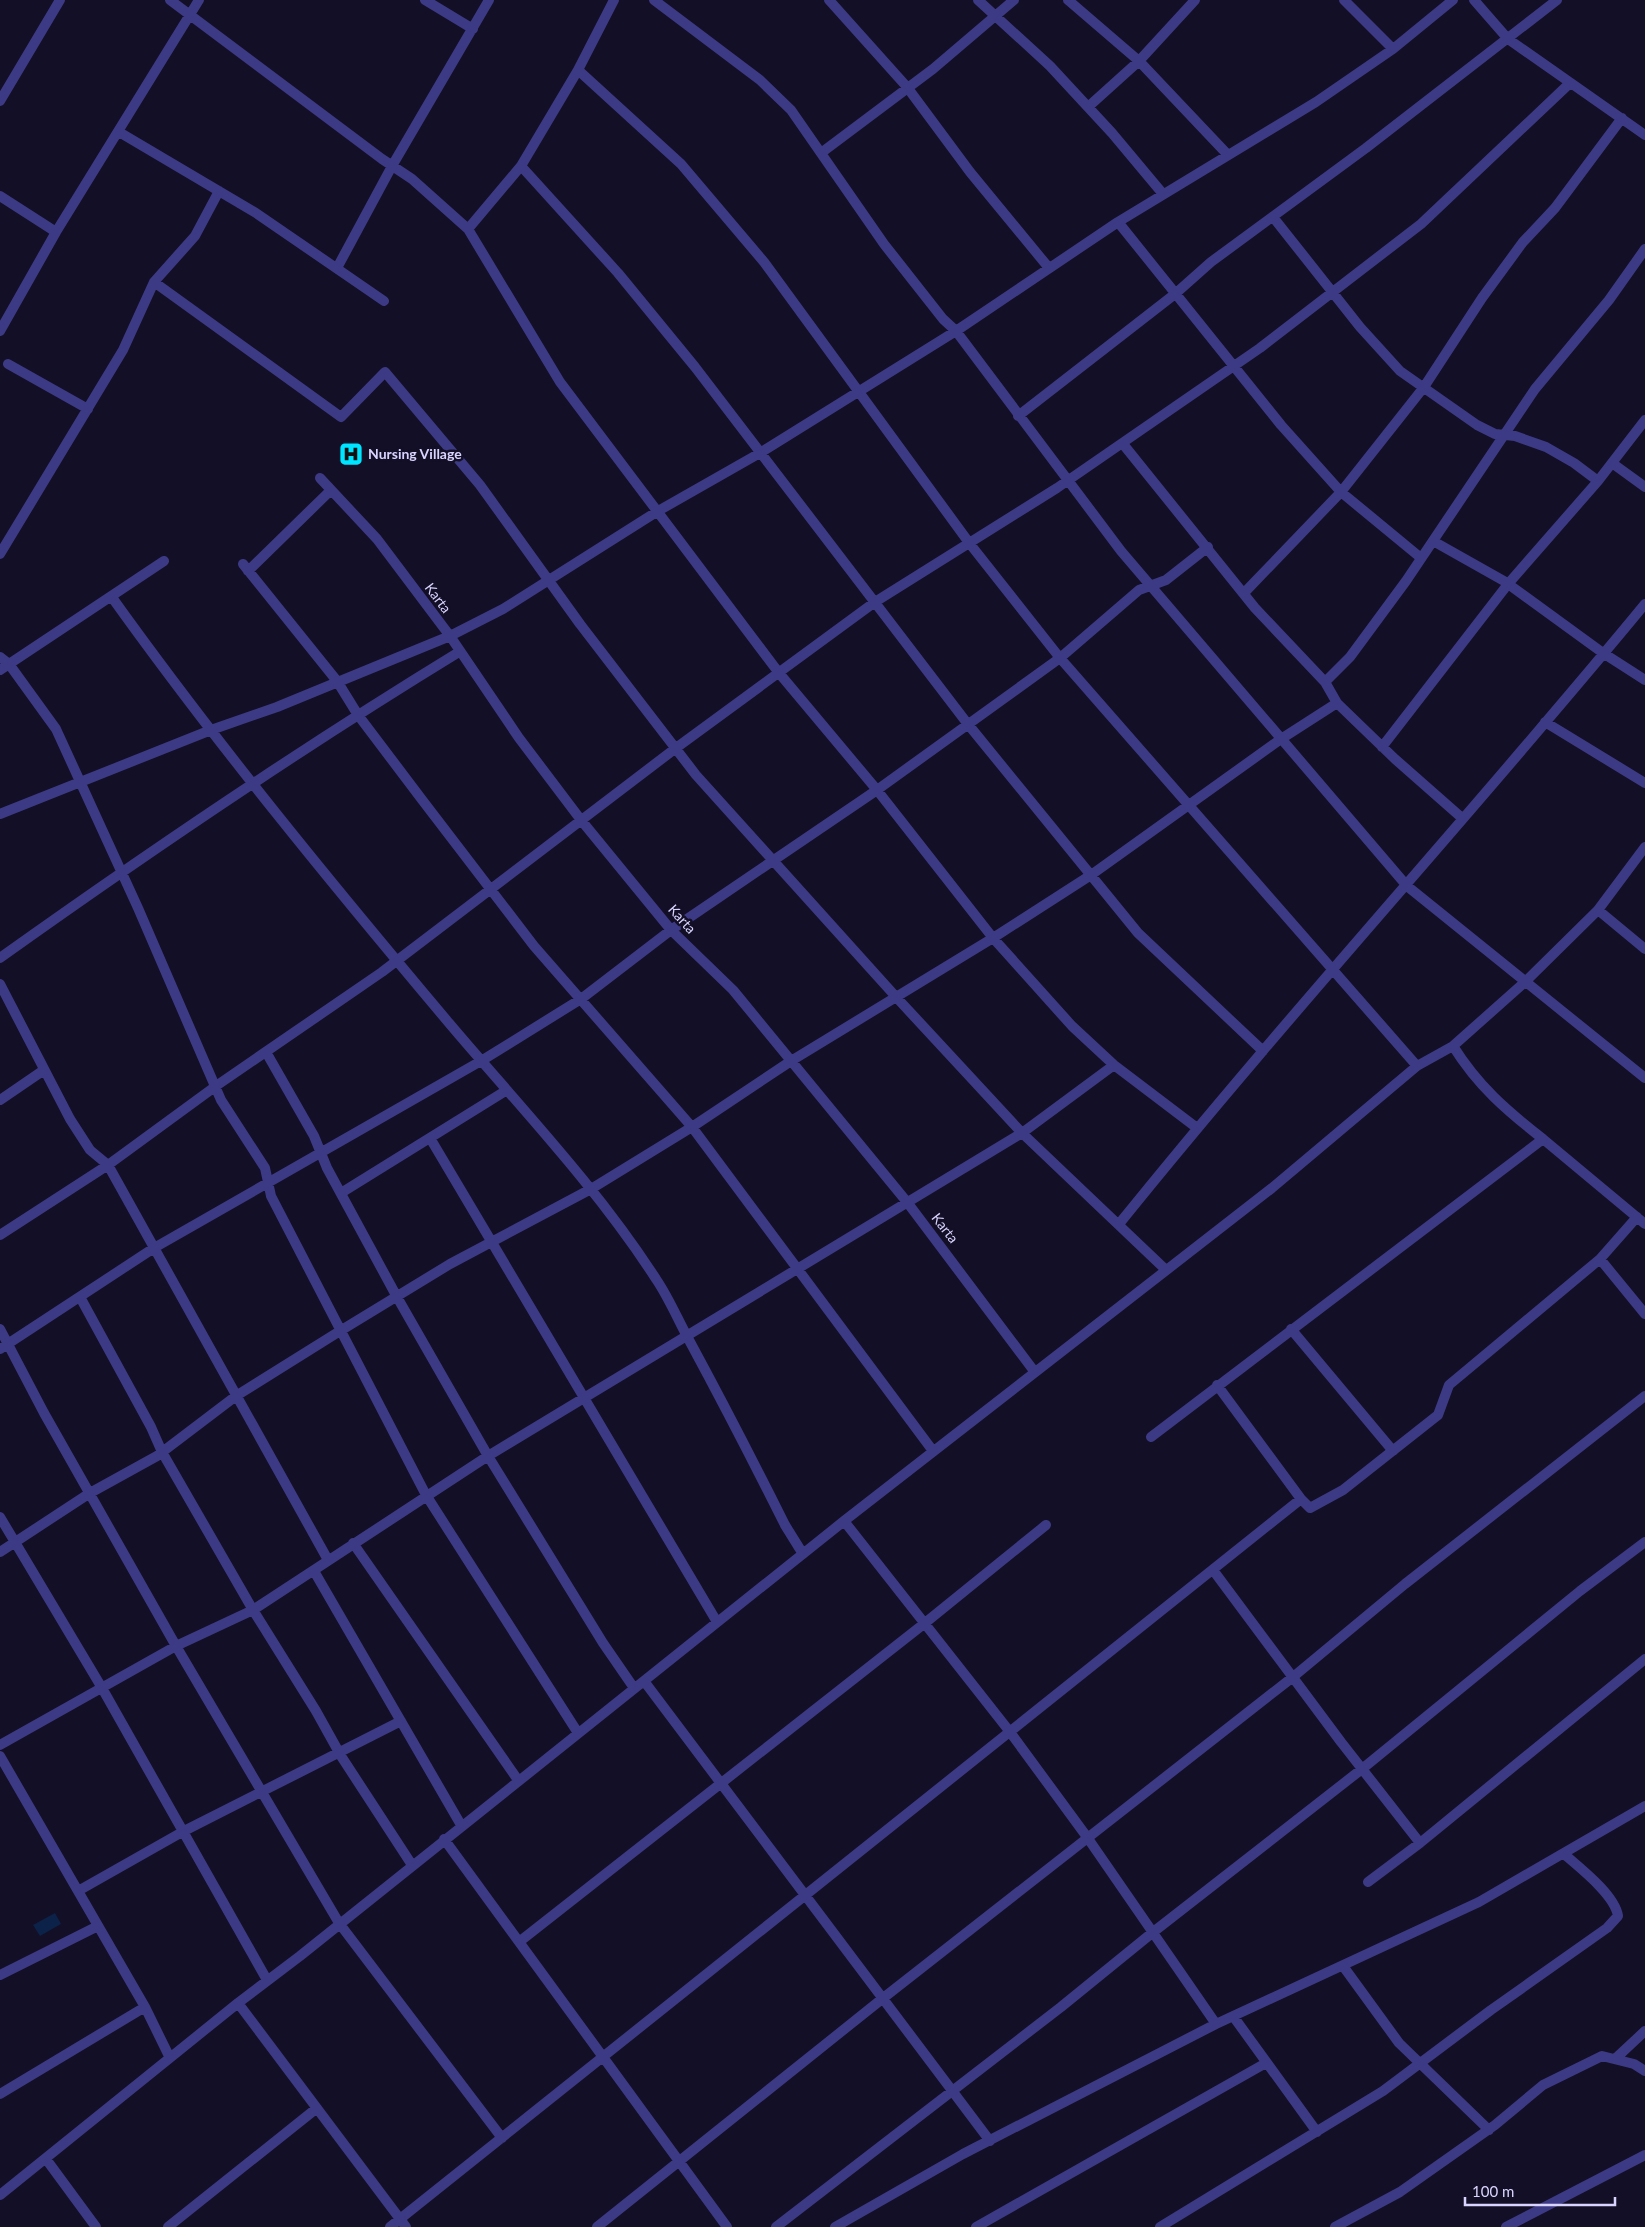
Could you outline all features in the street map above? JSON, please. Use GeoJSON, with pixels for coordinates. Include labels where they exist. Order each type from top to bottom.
{"type":"FeatureCollection","features":[{"type":"Feature","properties":{"kind":"street"},"geometry":{"type":"LineString","coordinates":[[0,101],[60,0]]}},
{"type":"Feature","properties":{"kind":"street"},"geometry":{"type":"LineString","coordinates":[[170,0],[412,179],[468,229],[560,382],[779,673],[877,790],[993,938],[1072,1026],[1114,1065],[1197,1128]]}},
{"type":"Feature","properties":{"kind":"street"},"geometry":{"type":"LineString","coordinates":[[0,331],[56,232],[200,0]]}},
{"type":"Feature","properties":{"kind":"street"},"geometry":{"type":"LineString","coordinates":[[425,0],[473,29]]}},
{"type":"Feature","properties":{"kind":"street"},"geometry":{"type":"LineString","coordinates":[[337,268],[392,166],[489,0]]}},
{"type":"Feature","properties":{"kind":"street"},"geometry":{"type":"LineString","coordinates":[[468,229],[521,166],[578,70],[614,0]]}},
{"type":"Feature","properties":{"kind":"street"},"geometry":{"type":"LineString","coordinates":[[654,0],[760,80],[791,110],[884,244],[943,320],[956,332],[1121,551],[1407,886],[1645,1078]]}},
{"type":"Feature","properties":{"kind":"street"},"geometry":{"type":"LineString","coordinates":[[829,0],[907,87],[970,172],[1049,268]]}},
{"type":"Feature","properties":{"kind":"street"},"geometry":{"type":"LineString","coordinates":[[978,0],[1050,66],[1088,106],[1163,194]]}},
{"type":"Feature","properties":{"kind":"street"},"geometry":{"type":"LineString","coordinates":[[821,153],[933,69],[1014,0]]}},
{"type":"Feature","properties":{"kind":"street"},"geometry":{"type":"LineString","coordinates":[[1068,0],[1139,61],[1228,155]]}},
{"type":"Feature","properties":{"kind":"street"},"geometry":{"type":"LineString","coordinates":[[1088,106],[1139,61],[1194,0]]}},
{"type":"Feature","properties":{"kind":"street"},"geometry":{"type":"LineString","coordinates":[[1344,0],[1393,49]]}},
{"type":"Feature","properties":{"kind":"street"},"geometry":{"type":"LineString","coordinates":[[0,814],[212,730],[277,707],[450,636],[503,609],[658,511],[760,453],[956,332],[1118,222],[1316,102],[1393,49],[1452,0]]}},
{"type":"Feature","properties":{"kind":"street"},"geometry":{"type":"LineString","coordinates":[[1474,0],[1508,39],[1645,135]]}},
{"type":"Feature","properties":{"kind":"street"},"geometry":{"type":"LineString","coordinates":[[1018,416],[1175,294],[1210,262],[1366,148],[1557,0]]}},
{"type":"Feature","properties":{"kind":"street"},"geometry":{"type":"LineString","coordinates":[[578,70],[682,164],[764,262],[970,544],[1060,658],[1417,1066]]}},
{"type":"Feature","properties":{"kind":"street"},"geometry":{"type":"LineString","coordinates":[[0,1235],[108,1164],[397,960],[676,748],[876,602],[1068,482],[1234,366],[1421,224],[1570,83]]}},
{"type":"Feature","properties":{"kind":"street"},"geometry":{"type":"LineString","coordinates":[[1244,594],[1341,492],[1424,387],[1482,298],[1523,242],[1555,208],[1622,118]]}},
{"type":"Feature","properties":{"kind":"street"},"geometry":{"type":"LineString","coordinates":[[119,132],[256,213],[384,301]]}},
{"type":"Feature","properties":{"kind":"street"},"geometry":{"type":"LineString","coordinates":[[521,166],[618,273],[695,367],[967,723],[1138,933],[1263,1051]]}},
{"type":"Feature","properties":{"kind":"street"},"geometry":{"type":"LineString","coordinates":[[0,554],[123,350],[154,282],[195,236],[219,191]]}},
{"type":"Feature","properties":{"kind":"street"},"geometry":{"type":"LineString","coordinates":[[0,196],[56,232]]}},
{"type":"Feature","properties":{"kind":"street"},"geometry":{"type":"LineString","coordinates":[[1273,217],[1360,328],[1400,371],[1477,425],[1495,434],[1515,436],[1546,446],[1574,462],[1598,481]]}},
{"type":"Feature","properties":{"kind":"street"},"geometry":{"type":"LineString","coordinates":[[1118,222],[1281,425],[1341,492],[1421,558]]}},
{"type":"Feature","properties":{"kind":"street"},"geometry":{"type":"LineString","coordinates":[[1326,682],[1350,657],[1406,581],[1535,389],[1609,300],[1645,249]]}},
{"type":"Feature","properties":{"kind":"street"},"geometry":{"type":"LineString","coordinates":[[154,282],[341,417],[385,372],[480,484],[580,624],[696,775],[897,998],[1022,1133],[1165,1269]]}},
{"type":"Feature","properties":{"kind":"street"},"geometry":{"type":"LineString","coordinates":[[8,364],[88,409]]}},
{"type":"Feature","properties":{"kind":"street"},"geometry":{"type":"LineString","coordinates":[[1382,747],[1508,584],[1598,481],[1645,420]]}},
{"type":"Feature","properties":{"kind":"street"},"geometry":{"type":"LineString","coordinates":[[1123,444],[1244,594],[1326,682],[1337,703],[1382,747],[1462,818]]}},
{"type":"Feature","properties":{"kind":"street"},"geometry":{"type":"LineString","coordinates":[[1612,464],[1645,487]]}},
{"type":"Feature","properties":{"kind":"street","name":"Karta"},"geometry":{"type":"LineString","coordinates":[[320,478],[330,491],[378,539],[450,636],[519,738],[582,820],[671,930],[733,990],[907,1202],[1034,1371]]}},
{"type":"Feature","properties":{"kind":"street"},"geometry":{"type":"LineString","coordinates":[[330,491],[245,568],[337,681],[358,715],[534,946],[692,1127],[933,1451]]}},
{"type":"Feature","properties":{"kind":"street"},"geometry":{"type":"LineString","coordinates":[[1433,541],[1508,584],[1603,653],[1645,680]]}},
{"type":"Feature","properties":{"kind":"street"},"geometry":{"type":"LineString","coordinates":[[4,1346],[154,1248],[481,1061],[581,999],[671,930],[877,790],[967,723],[1060,658],[1139,590],[1166,580],[1208,548]]}},
{"type":"Feature","properties":{"kind":"street"},"geometry":{"type":"LineString","coordinates":[[4,667],[164,561]]}},
{"type":"Feature","properties":{"kind":"street"},"geometry":{"type":"LineString","coordinates":[[111,596],[184,699],[212,730],[310,858],[592,1189],[658,1281],[785,1524],[803,1554]]}},
{"type":"Feature","properties":{"kind":"street"},"geometry":{"type":"LineString","coordinates":[[1119,1224],[1197,1128],[1407,886],[1462,818],[1645,604]]}},
{"type":"Feature","properties":{"kind":"street"},"geometry":{"type":"LineString","coordinates":[[0,958],[121,871],[252,783],[460,652]]}},
{"type":"Feature","properties":{"kind":"street"},"geometry":{"type":"LineString","coordinates":[[0,657],[4,667],[56,729],[121,871],[221,1100],[265,1168],[272,1196],[426,1495],[578,1733]]}},
{"type":"Feature","properties":{"kind":"street"},"geometry":{"type":"LineString","coordinates":[[0,1552],[90,1493],[162,1452],[236,1396],[340,1331],[493,1240],[592,1189],[692,1127],[791,1061],[993,938],[1091,875],[1281,740],[1337,703]]}},
{"type":"Feature","properties":{"kind":"street"},"geometry":{"type":"LineString","coordinates":[[1545,722],[1645,783]]}},
{"type":"Feature","properties":{"kind":"street"},"geometry":{"type":"LineString","coordinates":[[0,2196],[238,2003],[844,1521],[1165,1269],[1272,1188],[1417,1066],[1453,1046],[1525,982],[1598,910],[1645,847]]}},
{"type":"Feature","properties":{"kind":"street"},"geometry":{"type":"LineString","coordinates":[[1598,910],[1645,949]]}},
{"type":"Feature","properties":{"kind":"street"},"geometry":{"type":"LineString","coordinates":[[0,984],[70,1120],[90,1150],[108,1164],[328,1560]]}},
{"type":"Feature","properties":{"kind":"street"},"geometry":{"type":"LineString","coordinates":[[1217,1385],[1300,1499],[1310,1508],[1344,1490],[1438,1415],[1449,1385],[1600,1259],[1641,1220],[1507,1110],[1470,1072],[1453,1046]]}},
{"type":"Feature","properties":{"kind":"street"},"geometry":{"type":"LineString","coordinates":[[266,1052],[397,1297],[488,1456],[603,1643],[634,1688]]}},
{"type":"Feature","properties":{"kind":"street"},"geometry":{"type":"LineString","coordinates":[[0,1745],[176,1646],[253,1610],[314,1572],[353,1543],[488,1456],[1022,1133],[1114,1065]]}},
{"type":"Feature","properties":{"kind":"street"},"geometry":{"type":"LineString","coordinates":[[0,1100],[44,1070]]}},
{"type":"Feature","properties":{"kind":"street"},"geometry":{"type":"LineString","coordinates":[[341,1193],[507,1090]]}},
{"type":"Feature","properties":{"kind":"street"},"geometry":{"type":"LineString","coordinates":[[430,1138],[493,1240],[717,1622]]}},
{"type":"Feature","properties":{"kind":"street"},"geometry":{"type":"LineString","coordinates":[[1150,1437],[1291,1328],[1543,1139]]}},
{"type":"Feature","properties":{"kind":"street"},"geometry":{"type":"LineString","coordinates":[[1600,1259],[1645,1314]]}},
{"type":"Feature","properties":{"kind":"street"},"geometry":{"type":"LineString","coordinates":[[80,1297],[151,1427],[162,1452],[253,1610],[316,1710],[339,1753],[412,1865]]}},
{"type":"Feature","properties":{"kind":"street"},"geometry":{"type":"LineString","coordinates":[[1291,1328],[1393,1451]]}},
{"type":"Feature","properties":{"kind":"street"},"geometry":{"type":"LineString","coordinates":[[0,1329],[4,1346],[260,1792],[339,1923],[502,2138]]}},
{"type":"Feature","properties":{"kind":"street"},"geometry":{"type":"LineString","coordinates":[[597,2227],[882,1999],[1293,1676],[1405,1584],[1645,1396]]}},
{"type":"Feature","properties":{"kind":"street"},"geometry":{"type":"LineString","coordinates":[[390,2227],[403,2223],[502,2138],[805,1894],[1264,1530],[1270,1522],[1300,1499]]}},
{"type":"Feature","properties":{"kind":"street"},"geometry":{"type":"LineString","coordinates":[[0,1517],[102,1688],[267,1980]]}},
{"type":"Feature","properties":{"kind":"street"},"geometry":{"type":"LineString","coordinates":[[844,1521],[1010,1732],[1087,1837],[1216,2024]]}},
{"type":"Feature","properties":{"kind":"street"},"geometry":{"type":"LineString","coordinates":[[519,1942],[925,1623],[1046,1525]]}},
{"type":"Feature","properties":{"kind":"street"},"geometry":{"type":"LineString","coordinates":[[776,2227],[1061,2008],[1152,1933],[1362,1769],[1580,1591],[1645,1542]]}},
{"type":"Feature","properties":{"kind":"street"},"geometry":{"type":"LineString","coordinates":[[353,1543],[518,1780]]}},
{"type":"Feature","properties":{"kind":"street"},"geometry":{"type":"LineString","coordinates":[[1213,1570],[1362,1769],[1420,1843]]}},
{"type":"Feature","properties":{"kind":"street"},"geometry":{"type":"LineString","coordinates":[[314,1572],[461,1825]]}},
{"type":"Feature","properties":{"kind":"street"},"geometry":{"type":"LineString","coordinates":[[1368,1882],[1420,1843],[1645,1659]]}},
{"type":"Feature","properties":{"kind":"street"},"geometry":{"type":"LineString","coordinates":[[644,1681],[990,2141]]}},
{"type":"Feature","properties":{"kind":"street"},"geometry":{"type":"LineString","coordinates":[[78,1891],[184,1831],[401,1721]]}},
{"type":"Feature","properties":{"kind":"street"},"geometry":{"type":"LineString","coordinates":[[0,1756],[145,2007],[170,2058]]}},
{"type":"Feature","properties":{"kind":"street"},"geometry":{"type":"LineString","coordinates":[[835,2227],[990,2141],[1216,2024],[1479,1902],[1645,1806]]}},
{"type":"Feature","properties":{"kind":"street"},"geometry":{"type":"LineString","coordinates":[[444,1839],[727,2227]]}},
{"type":"Feature","properties":{"kind":"street"},"geometry":{"type":"LineString","coordinates":[[1160,2227],[1383,2091],[1607,1928],[1618,1916],[1617,1907],[1587,1874],[1564,1854]]}},
{"type":"Feature","properties":{"kind":"street"},"geometry":{"type":"LineString","coordinates":[[0,1974],[98,1926]]}},
{"type":"Feature","properties":{"kind":"street"},"geometry":{"type":"LineString","coordinates":[[1343,1966],[1399,2043],[1489,2130]]}},
{"type":"Feature","properties":{"kind":"street"},"geometry":{"type":"LineString","coordinates":[[238,2003],[403,2223]]}},
{"type":"Feature","properties":{"kind":"street"},"geometry":{"type":"LineString","coordinates":[[0,2094],[145,2007]]}},
{"type":"Feature","properties":{"kind":"street"},"geometry":{"type":"LineString","coordinates":[[1233,2016],[1317,2132]]}},
{"type":"Feature","properties":{"kind":"street"},"geometry":{"type":"LineString","coordinates":[[1615,2059],[1645,2031]]}},
{"type":"Feature","properties":{"kind":"street"},"geometry":{"type":"LineString","coordinates":[[1336,2227],[1400,2192],[1489,2130],[1543,2085],[1602,2056],[1634,2064],[1645,2072]]}},
{"type":"Feature","properties":{"kind":"street"},"geometry":{"type":"LineString","coordinates":[[976,2227],[1266,2063]]}},
{"type":"Feature","properties":{"kind":"street"},"geometry":{"type":"LineString","coordinates":[[168,2227],[317,2108]]}},
{"type":"Feature","properties":{"kind":"street"},"geometry":{"type":"LineString","coordinates":[[1506,2227],[1645,2155]]}},
{"type":"Feature","properties":{"kind":"street"},"geometry":{"type":"LineString","coordinates":[[46,2159],[96,2227]]}},
{"type":"Feature","properties":{"kind":"water"},"geometry":{"type":"Polygon","coordinates":[[[55,1913],[61,1924],[40,1936],[33,1925],[55,1913]]]}},
{"type":"Feature","properties":{"kind":"place","name":"Nursing Village"},"geometry":{"type":"Point","coordinates":[351,454]}}]}
